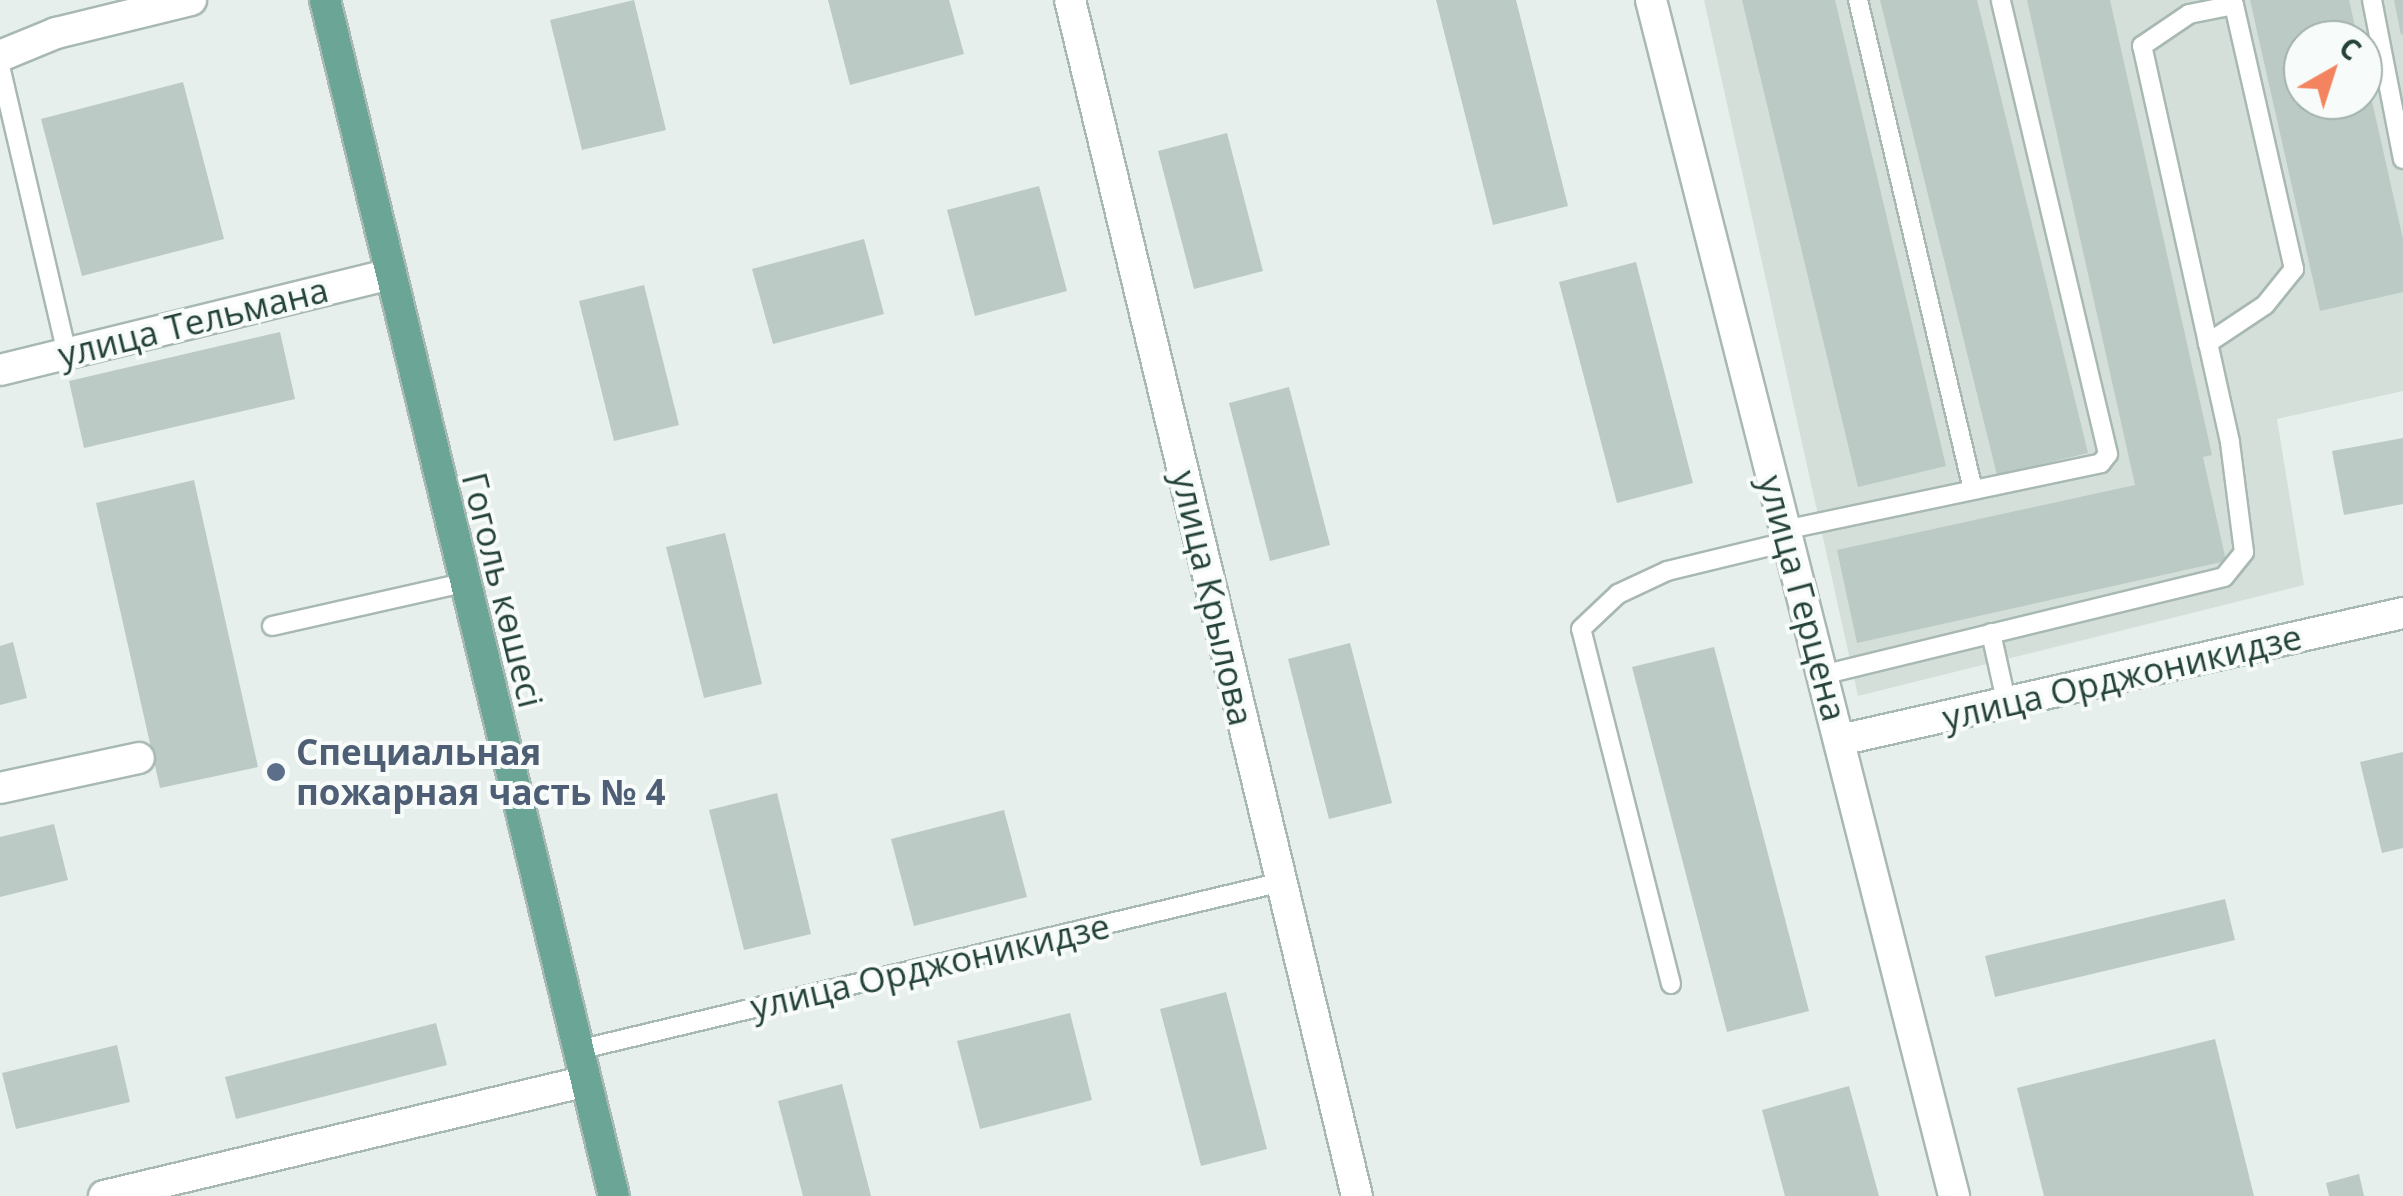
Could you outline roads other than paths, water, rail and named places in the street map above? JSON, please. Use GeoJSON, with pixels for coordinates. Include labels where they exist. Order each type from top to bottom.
{"type":"FeatureCollection","features":[{"type":"Feature","properties":{"kind":"main road","name":"Гоголь көшесі"},"geometry":{"type":"LineString","coordinates":[[325,0],[386,275],[614,1196]]}},
{"type":"Feature","properties":{"kind":"street"},"geometry":{"type":"LineString","coordinates":[[0,56],[56,33],[191,0]]}},
{"type":"Feature","properties":{"kind":"street","name":"улица Крылова"},"geometry":{"type":"LineString","coordinates":[[1070,0],[1357,1196]]}},
{"type":"Feature","properties":{"kind":"street","name":"улица Герцена"},"geometry":{"type":"LineString","coordinates":[[1651,0],[1954,1196]]}},
{"type":"Feature","properties":{"kind":"street","name":"улица Тельмана"},"geometry":{"type":"LineString","coordinates":[[0,370],[386,275]]}},
{"type":"Feature","properties":{"kind":"street","name":"улица Орджоникидзе"},"geometry":{"type":"LineString","coordinates":[[1840,740],[2403,612]]}},
{"type":"Feature","properties":{"kind":"street"},"geometry":{"type":"LineString","coordinates":[[0,788],[139,758]]}},
{"type":"Feature","properties":{"kind":"street"},"geometry":{"type":"LineString","coordinates":[[104,1196],[585,1081]]}},
{"type":"Feature","properties":{"kind":"lane"},"geometry":{"type":"LineString","coordinates":[[1858,0],[1973,490]]}},
{"type":"Feature","properties":{"kind":"lane"},"geometry":{"type":"LineString","coordinates":[[1671,984],[1581,630],[1618,594],[1666,571],[1786,536],[2101,463],[2108,454],[2001,0]]}},
{"type":"Feature","properties":{"kind":"lane"},"geometry":{"type":"LineString","coordinates":[[2372,0],[2403,158]]}},
{"type":"Feature","properties":{"kind":"lane"},"geometry":{"type":"LineString","coordinates":[[1822,675],[2224,577],[2244,552],[2208,343],[2142,46],[2188,14],[2234,5],[2294,269],[2265,305],[2208,343]]}},
{"type":"Feature","properties":{"kind":"lane"},"geometry":{"type":"LineString","coordinates":[[0,66],[68,353]]}},
{"type":"Feature","properties":{"kind":"lane"},"geometry":{"type":"LineString","coordinates":[[272,626],[462,583]]}},
{"type":"Feature","properties":{"kind":"lane"},"geometry":{"type":"LineString","coordinates":[[1992,634],[2006,705]]}},
{"type":"Feature","properties":{"kind":"lane","name":"улица Орджоникидзе"},"geometry":{"type":"LineString","coordinates":[[578,1050],[1282,882]]}},
{"type":"Feature","properties":{"kind":"place","name":"Специальная пожарная часть № 4"},"geometry":{"type":"Point","coordinates":[276,772]}}]}
